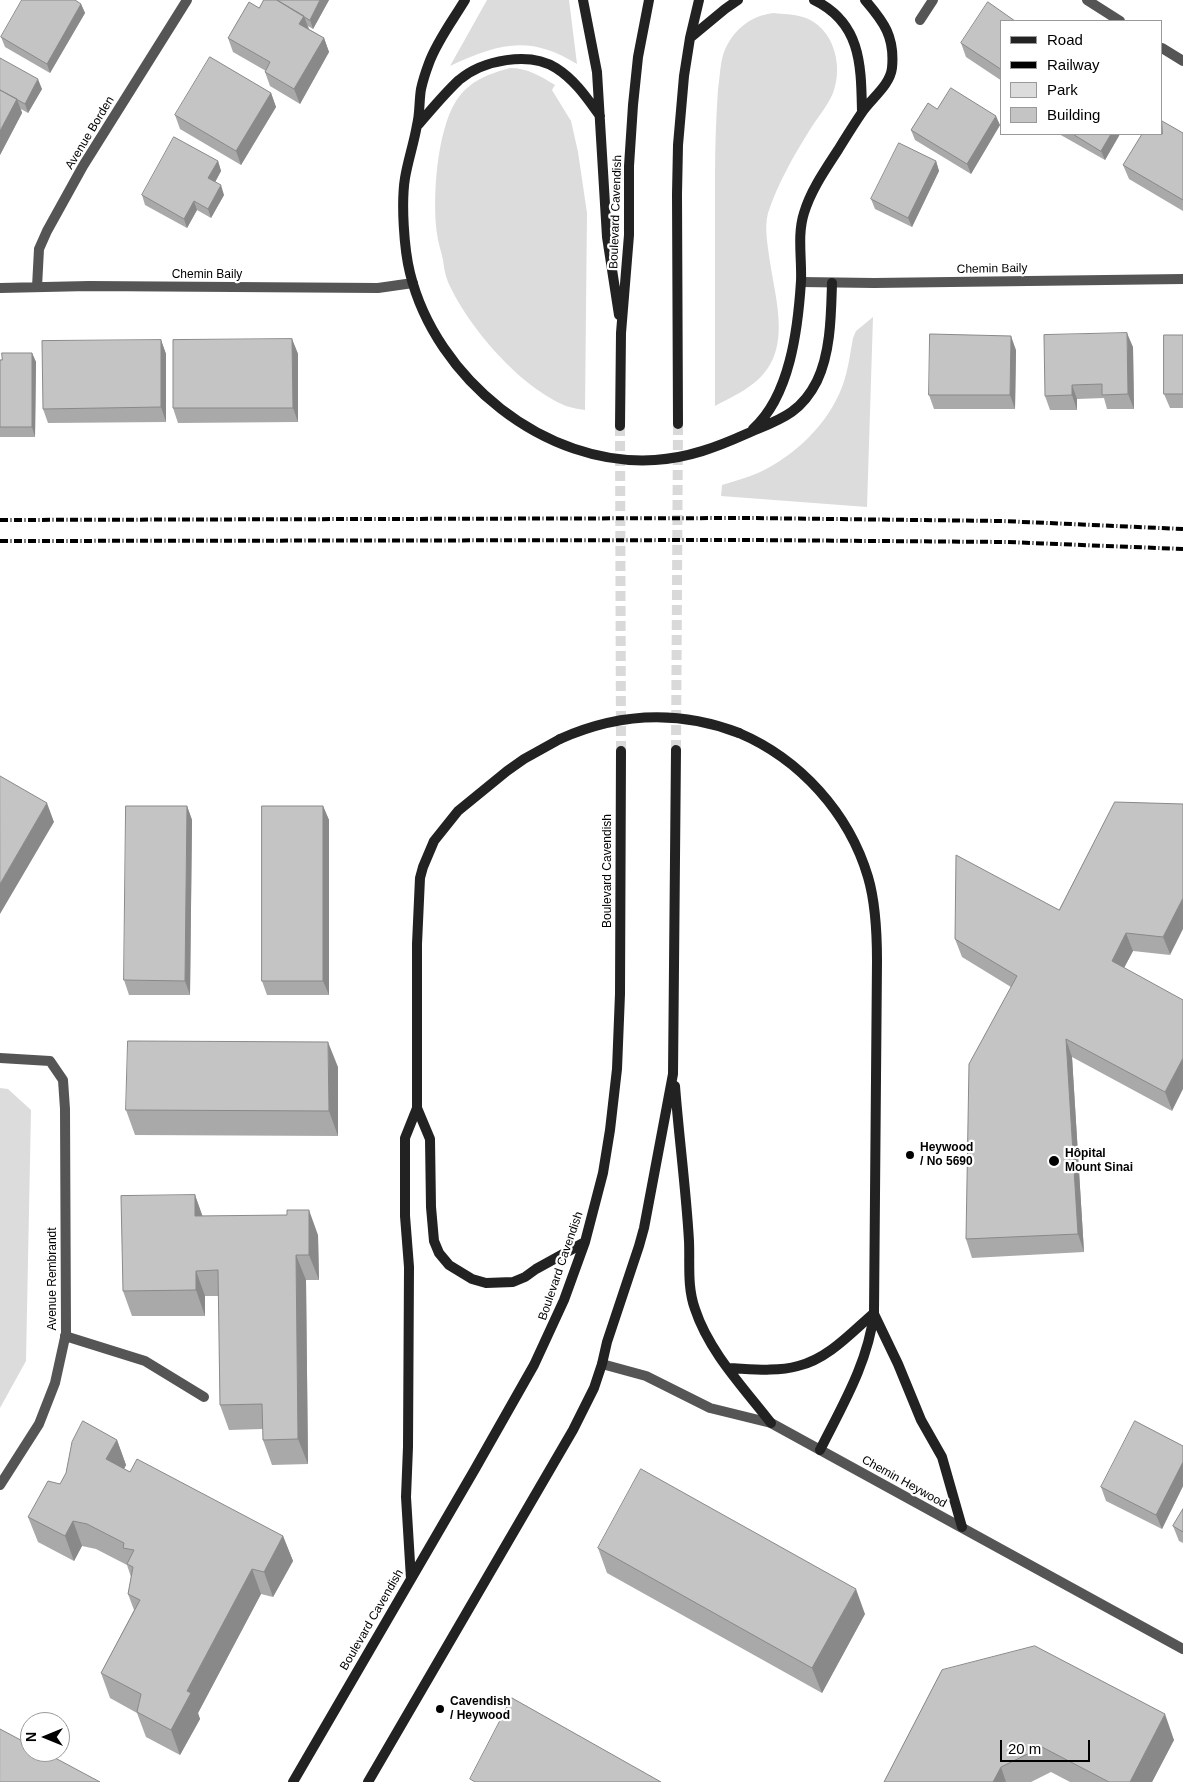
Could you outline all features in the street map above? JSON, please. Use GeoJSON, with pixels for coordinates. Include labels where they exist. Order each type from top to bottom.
{"type":"FeatureCollection","features":[{"type":"Feature","properties":{"kind":"main road"},"geometry":{"type":"LineString","coordinates":[[465,0],[430,60],[421,88],[418,125],[408,164],[404,202],[408,260],[419,302],[428,321],[449,354],[470,380],[509,415],[546,437],[573,448],[598,455],[629,460],[648,460],[694,454],[720,446],[781,420],[792,413],[809,394],[821,371],[827,340],[832,282]]}},
{"type":"Feature","properties":{"kind":"main road"},"geometry":{"type":"LineString","coordinates":[[583,0],[597,72],[607,237],[621,333]]}},
{"type":"Feature","properties":{"kind":"main road","name":"Boulevard Cavendish"},"geometry":{"type":"LineString","coordinates":[[620,426],[621,333],[629,235],[629,166],[633,105],[638,57],[649,0]]}},
{"type":"Feature","properties":{"kind":"main road"},"geometry":{"type":"LineString","coordinates":[[678,424],[678,155],[680,111],[690,38],[699,0]]}},
{"type":"Feature","properties":{"kind":"main road"},"geometry":{"type":"LineString","coordinates":[[690,38],[737,0]]}},
{"type":"Feature","properties":{"kind":"main road"},"geometry":{"type":"LineString","coordinates":[[814,0],[831,10],[849,31],[854,41],[861,65],[862,112]]}},
{"type":"Feature","properties":{"kind":"main road"},"geometry":{"type":"LineString","coordinates":[[748,433],[767,415],[773,404],[785,374],[793,344],[801,282],[801,232],[805,210],[815,186],[862,112],[887,81],[892,68],[889,34],[883,22],[865,0]]}},
{"type":"Feature","properties":{"kind":"main road"},"geometry":{"type":"LineString","coordinates":[[418,125],[460,80],[474,70],[502,60],[529,60],[554,67],[576,85],[600,117]]}},
{"type":"Feature","properties":{"kind":"main road"},"geometry":{"type":"LineString","coordinates":[[411,1580],[406,1496],[409,1267],[405,1216],[404,1147],[405,1138],[417,1108],[417,916],[420,878],[428,854],[445,827],[472,798],[524,759],[560,739],[596,725],[613,721],[648,718],[692,720],[714,725],[751,739],[785,760],[826,798],[837,812],[856,844],[869,879],[875,917],[877,961],[874,1313],[872,1332],[859,1370],[820,1450]]}},
{"type":"Feature","properties":{"kind":"main road"},"geometry":{"type":"LineString","coordinates":[[676,750],[674,1074],[689,1242],[691,1294],[700,1322],[708,1338],[771,1423]]}},
{"type":"Feature","properties":{"kind":"main road","name":"Boulevard Cavendish"},"geometry":{"type":"LineString","coordinates":[[293,1782],[534,1365],[564,1300],[585,1242],[603,1173],[617,1069],[620,985],[621,751]]}},
{"type":"Feature","properties":{"kind":"main road"},"geometry":{"type":"LineString","coordinates":[[368,1782],[573,1430],[594,1388],[644,1228],[674,1074]]}},
{"type":"Feature","properties":{"kind":"main road"},"geometry":{"type":"LineString","coordinates":[[417,1108],[430,1139],[431,1207],[434,1241],[439,1253],[449,1265],[472,1278],[486,1283],[513,1282],[525,1278],[536,1269],[585,1242]]}},
{"type":"Feature","properties":{"kind":"main road"},"geometry":{"type":"LineString","coordinates":[[729,1368],[780,1369],[808,1363],[828,1352],[874,1313]]}},
{"type":"Feature","properties":{"kind":"main road"},"geometry":{"type":"LineString","coordinates":[[874,1313],[921,1420],[942,1457],[962,1527]]}},
{"type":"Feature","properties":{"kind":"street","name":"Avenue Borden"},"geometry":{"type":"LineString","coordinates":[[37,287],[39,249],[47,231],[83,166],[187,0]]}},
{"type":"Feature","properties":{"kind":"street"},"geometry":{"type":"LineString","coordinates":[[920,20],[933,0]]}},
{"type":"Feature","properties":{"kind":"street"},"geometry":{"type":"LineString","coordinates":[[1087,0],[1118,20]]}},
{"type":"Feature","properties":{"kind":"street"},"geometry":{"type":"LineString","coordinates":[[1163,49],[1183,61]]}},
{"type":"Feature","properties":{"kind":"street","name":"Chemin Baily"},"geometry":{"type":"LineString","coordinates":[[801,282],[1183,279]]}},
{"type":"Feature","properties":{"kind":"street","name":"Chemin Baily"},"geometry":{"type":"LineString","coordinates":[[0,288],[378,288],[413,282]]}},
{"type":"Feature","properties":{"kind":"street","name":"Avenue Rembrandt"},"geometry":{"type":"LineString","coordinates":[[0,1058],[50,1061],[63,1080],[65,1110],[65,1336],[55,1383],[39,1424],[0,1485]]}},
{"type":"Feature","properties":{"kind":"street"},"geometry":{"type":"LineString","coordinates":[[65,1336],[145,1361],[204,1397]]}},
{"type":"Feature","properties":{"kind":"street","name":"Chemin Heywood"},"geometry":{"type":"LineString","coordinates":[[602,1364],[646,1376],[710,1408],[771,1423],[1183,1649]]}},
{"type":"Feature","properties":{"kind":"green space"},"geometry":{"type":"Polygon","coordinates":[[[487,0],[569,0],[577,64],[544,49],[514,46],[483,52],[450,66],[487,0]]]}},
{"type":"Feature","properties":{"kind":"green space"},"geometry":{"type":"Polygon","coordinates":[[[773,13],[803,17],[822,29],[829,38],[836,59],[836,82],[828,102],[787,169],[768,213],[766,225],[767,238],[779,326],[778,342],[774,357],[766,371],[754,383],[715,406],[715,155],[721,65],[728,44],[743,25],[757,17],[773,13]]]}},
{"type":"Feature","properties":{"kind":"green space"},"geometry":{"type":"Polygon","coordinates":[[[510,68],[528,71],[555,85],[552,90],[571,121],[578,152],[587,213],[585,410],[566,406],[549,397],[531,385],[497,354],[468,318],[445,274],[437,234],[435,202],[440,147],[444,129],[456,101],[467,88],[480,79],[510,68]]]}},
{"type":"Feature","properties":{"kind":"green space"},"geometry":{"type":"Polygon","coordinates":[[[873,317],[867,507],[721,496],[722,485],[754,475],[772,466],[809,438],[836,401],[842,387],[856,331],[873,317]]]}},
{"type":"Feature","properties":{"kind":"green space"},"geometry":{"type":"Polygon","coordinates":[[[0,1088],[8,1089],[31,1110],[26,1361],[0,1408],[0,1088]]]}},
{"type":"Feature","properties":{"kind":"building"},"geometry":{"type":"Polygon","coordinates":[[[22,0],[75,0],[81,4],[47,64],[1,37],[22,0]]]}},
{"type":"Feature","properties":{"kind":"building"},"geometry":{"type":"Polygon","coordinates":[[[264,0],[277,0],[304,16],[299,24],[324,38],[294,89],[265,72],[270,62],[228,38],[249,2],[259,8],[264,0]]]}},
{"type":"Feature","properties":{"kind":"building"},"geometry":{"type":"Polygon","coordinates":[[[277,0],[320,0],[310,20],[277,0]]]}},
{"type":"Feature","properties":{"kind":"building"},"geometry":{"type":"Polygon","coordinates":[[[988,2],[1014,20],[1000,20],[1000,69],[961,43],[988,2]]]}},
{"type":"Feature","properties":{"kind":"building"},"geometry":{"type":"Polygon","coordinates":[[[210,57],[271,93],[236,151],[175,115],[210,57]]]}},
{"type":"Feature","properties":{"kind":"building"},"geometry":{"type":"Polygon","coordinates":[[[0,58],[38,79],[25,104],[0,90],[0,58]]]}},
{"type":"Feature","properties":{"kind":"building"},"geometry":{"type":"Polygon","coordinates":[[[951,88],[996,116],[967,164],[911,130],[928,103],[937,109],[951,88]]]}},
{"type":"Feature","properties":{"kind":"building"},"geometry":{"type":"Polygon","coordinates":[[[0,90],[17,99],[0,131],[0,90]]]}},
{"type":"Feature","properties":{"kind":"building"},"geometry":{"type":"Polygon","coordinates":[[[1163,122],[1183,133],[1183,200],[1123,165],[1141,135],[1163,135],[1163,122]]]}},
{"type":"Feature","properties":{"kind":"building"},"geometry":{"type":"Polygon","coordinates":[[[1075,135],[1110,135],[1101,151],[1075,135]]]}},
{"type":"Feature","properties":{"kind":"building"},"geometry":{"type":"Polygon","coordinates":[[[174,137],[218,161],[208,178],[221,185],[208,209],[194,201],[184,219],[142,195],[174,137]]]}},
{"type":"Feature","properties":{"kind":"building"},"geometry":{"type":"Polygon","coordinates":[[[899,143],[936,161],[908,218],[871,199],[899,143]]]}},
{"type":"Feature","properties":{"kind":"building"},"geometry":{"type":"Polygon","coordinates":[[[1127,333],[1128,394],[1102,395],[1102,384],[1072,385],[1072,395],[1045,396],[1044,335],[1127,333]]]}},
{"type":"Feature","properties":{"kind":"building"},"geometry":{"type":"Polygon","coordinates":[[[930,334],[1011,336],[1010,395],[929,395],[930,334]]]}},
{"type":"Feature","properties":{"kind":"building"},"geometry":{"type":"Polygon","coordinates":[[[1164,335],[1183,335],[1183,394],[1164,394],[1164,335]]]}},
{"type":"Feature","properties":{"kind":"building"},"geometry":{"type":"Polygon","coordinates":[[[292,339],[293,408],[173,408],[173,340],[292,339]]]}},
{"type":"Feature","properties":{"kind":"building"},"geometry":{"type":"Polygon","coordinates":[[[161,340],[161,407],[43,409],[42,341],[161,340]]]}},
{"type":"Feature","properties":{"kind":"building"},"geometry":{"type":"Polygon","coordinates":[[[2,353],[32,353],[32,427],[0,427],[0,360],[2,360],[2,353]]]}},
{"type":"Feature","properties":{"kind":"building"},"geometry":{"type":"Polygon","coordinates":[[[0,776],[47,803],[0,884],[0,776]]]}},
{"type":"Feature","properties":{"kind":"building"},"geometry":{"type":"Polygon","coordinates":[[[1115,802],[1183,804],[1183,898],[1163,937],[1126,933],[1112,961],[1183,1000],[1183,1058],[1165,1092],[1066,1039],[1078,1234],[966,1239],[969,1064],[1017,976],[955,939],[956,855],[1059,910],[1115,802]]]}},
{"type":"Feature","properties":{"kind":"building"},"geometry":{"type":"Polygon","coordinates":[[[126,806],[187,806],[185,981],[124,980],[126,806]]]}},
{"type":"Feature","properties":{"kind":"building"},"geometry":{"type":"Polygon","coordinates":[[[262,806],[323,806],[323,981],[262,981],[262,806]]]}},
{"type":"Feature","properties":{"kind":"building"},"geometry":{"type":"Polygon","coordinates":[[[128,1041],[328,1042],[329,1111],[126,1110],[128,1041]]]}},
{"type":"Feature","properties":{"kind":"building"},"geometry":{"type":"Polygon","coordinates":[[[195,1195],[195,1216],[287,1215],[287,1210],[309,1210],[309,1255],[296,1255],[298,1439],[263,1440],[262,1404],[220,1405],[218,1270],[196,1271],[196,1290],[123,1291],[121,1196],[195,1195]]]}},
{"type":"Feature","properties":{"kind":"building"},"geometry":{"type":"Polygon","coordinates":[[[83,1421],[117,1440],[106,1459],[130,1472],[137,1459],[283,1536],[264,1572],[252,1569],[187,1691],[191,1693],[171,1730],[137,1712],[141,1694],[101,1673],[140,1600],[128,1594],[133,1567],[127,1564],[134,1550],[123,1548],[124,1543],[87,1524],[73,1521],[65,1536],[28,1517],[48,1481],[60,1484],[66,1473],[72,1442],[83,1421]]]}},
{"type":"Feature","properties":{"kind":"building"},"geometry":{"type":"Polygon","coordinates":[[[1135,1421],[1183,1446],[1183,1462],[1156,1515],[1101,1487],[1135,1421]]]}},
{"type":"Feature","properties":{"kind":"building"},"geometry":{"type":"Polygon","coordinates":[[[641,1469],[856,1589],[812,1668],[598,1548],[641,1469]]]}},
{"type":"Feature","properties":{"kind":"building"},"geometry":{"type":"Polygon","coordinates":[[[1183,1509],[1183,1532],[1173,1526],[1183,1509]]]}},
{"type":"Feature","properties":{"kind":"building"},"geometry":{"type":"Polygon","coordinates":[[[1035,1646],[1165,1714],[1130,1782],[1109,1782],[1042,1747],[1001,1767],[993,1782],[884,1782],[942,1670],[1035,1646]]]}},
{"type":"Feature","properties":{"kind":"building"},"geometry":{"type":"Polygon","coordinates":[[[512,1698],[661,1782],[475,1782],[470,1779],[512,1698]]]}},
{"type":"Feature","properties":{"kind":"building"},"geometry":{"type":"Polygon","coordinates":[[[0,1729],[20,1740],[20,1762],[63,1762],[100,1782],[0,1782],[0,1729]]]}},
{"type":"Feature","properties":{"kind":"tunnel"},"geometry":{"type":"LineString","coordinates":[[676,750],[678,424]]}},
{"type":"Feature","properties":{"kind":"tunnel"},"geometry":{"type":"LineString","coordinates":[[620,426],[621,751]]}},
{"type":"Feature","properties":{"kind":"railway"},"geometry":{"type":"LineString","coordinates":[[0,520],[747,518],[1002,521],[1183,529]]}},
{"type":"Feature","properties":{"kind":"railway"},"geometry":{"type":"LineString","coordinates":[[0,541],[749,540],[1007,542],[1183,549]]}},
{"type":"Feature","properties":{"kind":"place","name":"Heywood / No 5690"},"geometry":{"type":"Point","coordinates":[910,1155]}},
{"type":"Feature","properties":{"kind":"place","name":"Hôpital Mount Sinai"},"geometry":{"type":"Point","coordinates":[1054,1161]}},
{"type":"Feature","properties":{"kind":"place","name":"Cavendish / Heywood"},"geometry":{"type":"Point","coordinates":[440,1709]}}]}
